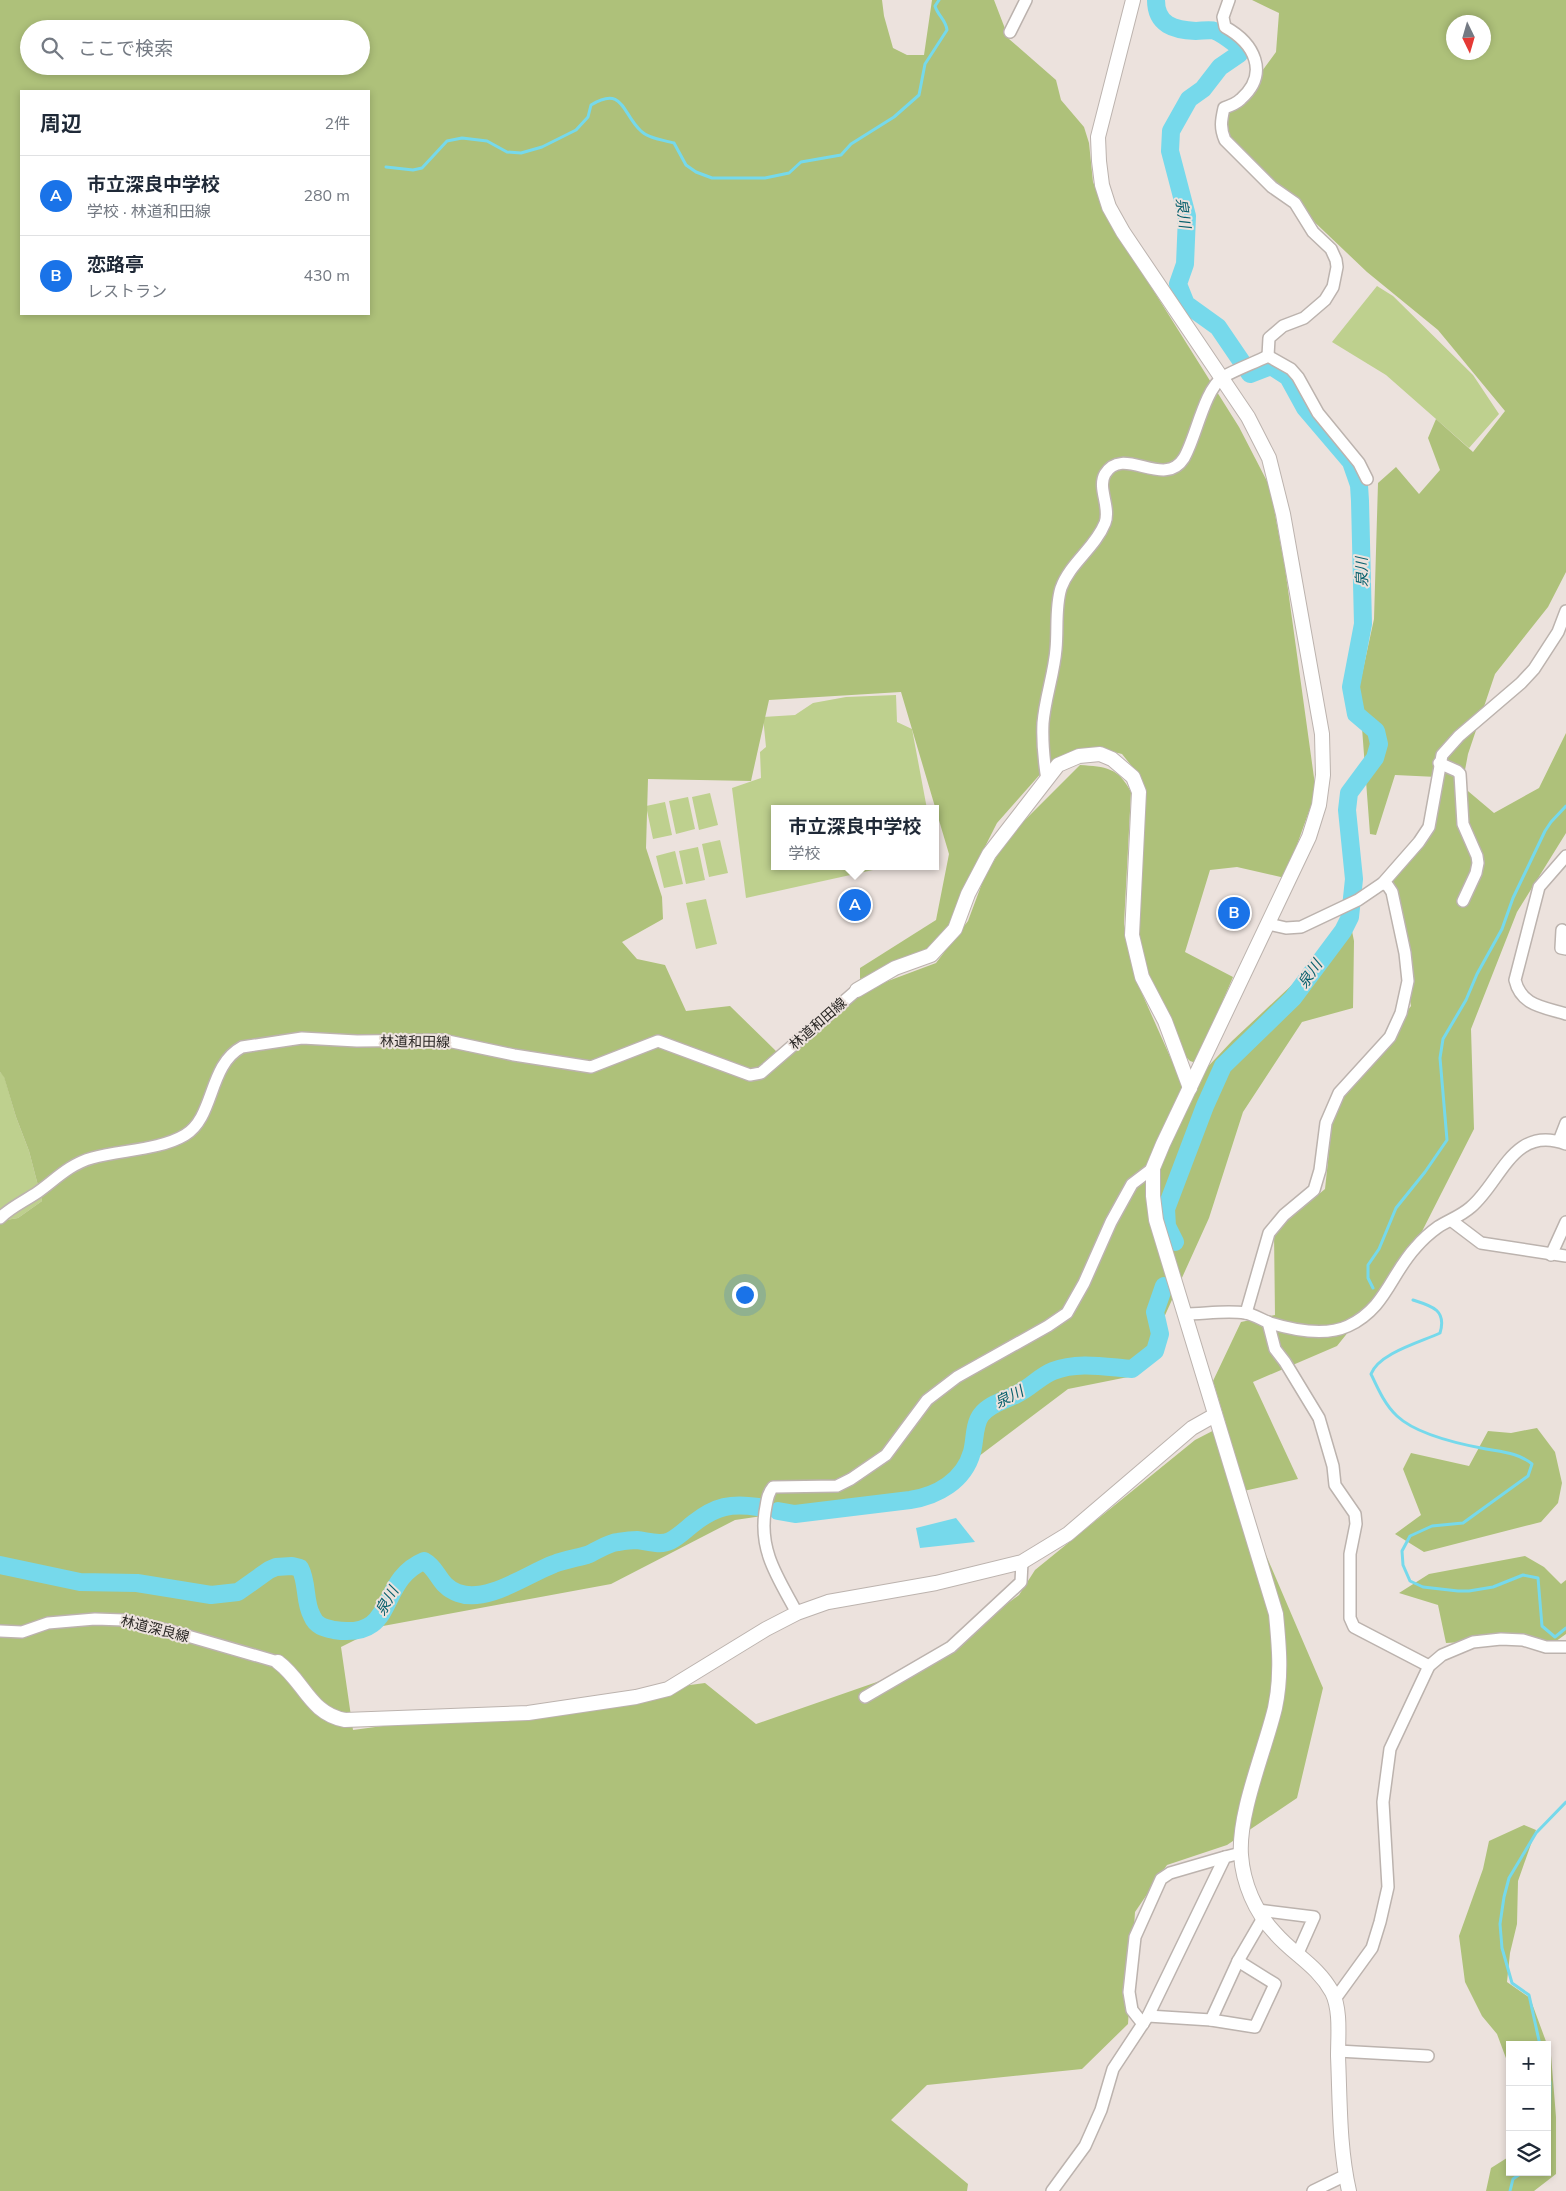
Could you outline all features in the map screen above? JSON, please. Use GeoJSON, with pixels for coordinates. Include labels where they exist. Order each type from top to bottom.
{"type":"FeatureCollection","features":[{"type":"Feature","properties":{"kind":"street"},"geometry":{"type":"LineString","coordinates":[[1010,32],[1026,0]]}},
{"type":"Feature","properties":{"kind":"street"},"geometry":{"type":"LineString","coordinates":[[1133,0],[1098,137],[1098,161],[1102,185],[1109,207],[1123,232],[1260,437],[1276,480],[1322,734],[1323,775],[1319,805],[1309,837],[1153,1168],[1153,1196],[1156,1220],[1276,1614],[1279,1672],[1275,1706],[1246,1813],[1241,1854],[1243,1874],[1260,1914],[1275,1934],[1320,1973],[1335,1999],[1342,2152],[1349,2191]]}},
{"type":"Feature","properties":{"kind":"street"},"geometry":{"type":"LineString","coordinates":[[1229,0],[1224,17],[1225,27],[1247,43],[1255,56],[1257,70],[1254,82],[1241,99],[1224,108],[1220,121],[1221,132],[1225,140],[1272,187],[1294,203],[1313,232],[1331,248],[1337,267],[1333,287],[1325,300],[1304,318],[1283,326],[1269,338],[1268,356]]}},
{"type":"Feature","properties":{"kind":"street"},"geometry":{"type":"LineString","coordinates":[[1047,780],[1043,750],[1043,722],[1056,650],[1058,600],[1061,588],[1073,567],[1096,539],[1106,521],[1107,512],[1103,485],[1106,474],[1114,466],[1127,464],[1138,465],[1159,472],[1170,470],[1183,459],[1206,401],[1222,378],[1268,356]]}},
{"type":"Feature","properties":{"kind":"street"},"geometry":{"type":"LineString","coordinates":[[1268,356],[1291,369],[1298,377],[1318,412],[1359,462],[1366,478]]}},
{"type":"Feature","properties":{"kind":"street"},"geometry":{"type":"LineString","coordinates":[[1269,924],[1286,928],[1301,927],[1341,909],[1383,884],[1419,842],[1429,827],[1434,810],[1439,763],[1442,755],[1449,746],[1521,683],[1534,669],[1558,632],[1566,611]]}},
{"type":"Feature","properties":{"kind":"street"},"geometry":{"type":"LineString","coordinates":[[857,990],[895,968],[931,955],[955,929],[968,894],[989,854],[1058,766],[1079,756],[1100,754],[1112,759],[1133,777],[1139,792],[1132,935],[1142,977],[1165,1021],[1190,1088]]}},
{"type":"Feature","properties":{"kind":"street"},"geometry":{"type":"LineString","coordinates":[[1439,763],[1460,774],[1463,824],[1477,856],[1476,873],[1463,901]]}},
{"type":"Feature","properties":{"kind":"street"},"geometry":{"type":"LineString","coordinates":[[1566,856],[1539,886],[1516,967],[1515,980],[1517,991],[1526,1001],[1566,1014]]}},
{"type":"Feature","properties":{"kind":"street"},"geometry":{"type":"LineString","coordinates":[[1246,1313],[1269,1233],[1284,1215],[1314,1190],[1320,1170],[1326,1123],[1338,1093],[1390,1037],[1401,1013],[1408,981],[1405,953],[1392,892],[1388,886],[1383,884]]}},
{"type":"Feature","properties":{"kind":"street"},"geometry":{"type":"LineString","coordinates":[[1562,930],[1561,948],[1566,949]]}},
{"type":"Feature","properties":{"kind":"street","name":"林道和田線"},"geometry":{"type":"LineString","coordinates":[[0,1218],[9,1209],[39,1191],[62,1172],[77,1163],[93,1158],[151,1147],[185,1135],[202,1114],[222,1067],[233,1052],[242,1047],[302,1038],[357,1041],[443,1040],[514,1055],[591,1067],[658,1041],[750,1075],[761,1073],[857,990]]}},
{"type":"Feature","properties":{"kind":"street"},"geometry":{"type":"LineString","coordinates":[[1184,1314],[1246,1313],[1292,1329],[1313,1332],[1346,1327],[1371,1312],[1415,1248],[1438,1227],[1452,1221],[1481,1197],[1504,1163],[1516,1152],[1538,1141],[1563,1142],[1566,1123]]}},
{"type":"Feature","properties":{"kind":"street"},"geometry":{"type":"LineString","coordinates":[[797,1613],[768,1559],[763,1535],[768,1492],[773,1487],[837,1486],[850,1479],[886,1455],[927,1400],[957,1377],[1048,1326],[1067,1313],[1084,1283],[1103,1239],[1132,1184],[1153,1168]]}},
{"type":"Feature","properties":{"kind":"street"},"geometry":{"type":"LineString","coordinates":[[1452,1221],[1481,1243],[1566,1256]]}},
{"type":"Feature","properties":{"kind":"street"},"geometry":{"type":"LineString","coordinates":[[1551,1255],[1566,1222]]}},
{"type":"Feature","properties":{"kind":"street"},"geometry":{"type":"LineString","coordinates":[[1268,1322],[1275,1349],[1319,1418],[1333,1466],[1336,1485],[1355,1514],[1356,1524],[1350,1554],[1350,1618],[1354,1627],[1429,1666]]}},
{"type":"Feature","properties":{"kind":"street"},"geometry":{"type":"LineString","coordinates":[[278,1662],[289,1670],[313,1704],[334,1718],[358,1720],[528,1713],[636,1698],[668,1689],[766,1629],[797,1613],[828,1602],[936,1584],[1022,1562],[1068,1534],[1192,1428],[1216,1415]]}},
{"type":"Feature","properties":{"kind":"street"},"geometry":{"type":"LineString","coordinates":[[865,1697],[951,1647],[1021,1582],[1022,1562]]}},
{"type":"Feature","properties":{"kind":"street","name":"林道深良線"},"geometry":{"type":"LineString","coordinates":[[0,1631],[22,1632],[48,1623],[95,1618],[124,1620],[278,1662]]}},
{"type":"Feature","properties":{"kind":"street"},"geometry":{"type":"LineString","coordinates":[[1335,1999],[1372,1948],[1380,1922],[1388,1887],[1383,1802],[1390,1750],[1429,1666],[1442,1655],[1473,1642],[1502,1639],[1523,1640],[1546,1647],[1566,1647]]}},
{"type":"Feature","properties":{"kind":"street"},"geometry":{"type":"LineString","coordinates":[[1238,1961],[1275,1984],[1256,2027],[1210,2020],[1146,2020],[1132,2010],[1130,1992],[1134,1937],[1161,1879],[1170,1873],[1241,1854]]}},
{"type":"Feature","properties":{"kind":"street"},"geometry":{"type":"LineString","coordinates":[[1052,2191],[1085,2146],[1101,2110],[1113,2069],[1146,2020],[1225,1857]]}},
{"type":"Feature","properties":{"kind":"street"},"geometry":{"type":"LineString","coordinates":[[1260,1914],[1314,1918],[1298,1953]]}},
{"type":"Feature","properties":{"kind":"street"},"geometry":{"type":"LineString","coordinates":[[1210,2020],[1260,1914]]}},
{"type":"Feature","properties":{"kind":"street"},"geometry":{"type":"LineString","coordinates":[[1338,2052],[1428,2056]]}},
{"type":"Feature","properties":{"kind":"street"},"geometry":{"type":"LineString","coordinates":[[1313,2191],[1346,2175]]}},
{"type":"Feature","properties":{"kind":"green space"},"geometry":{"type":"Polygon","coordinates":[[[0,0],[882,0],[884,16],[893,48],[907,55],[924,55],[932,0],[994,0],[1009,39],[1056,80],[1061,100],[1084,127],[1089,143],[1093,182],[1113,226],[1239,427],[1270,487],[1285,568],[1316,792],[1285,878],[1237,867],[1210,870],[1185,952],[1233,977],[1196,1063],[1190,1061],[1182,1053],[1145,965],[1137,931],[1145,809],[1142,779],[1122,754],[1094,747],[1043,771],[997,823],[959,898],[953,921],[931,948],[860,979],[860,968],[936,920],[949,854],[939,820],[939,805],[934,805],[901,692],[769,700],[751,781],[648,779],[646,848],[662,897],[663,919],[622,942],[637,959],[665,965],[686,1011],[730,1006],[781,1056],[856,993],[936,963],[968,921],[984,878],[1008,837],[1080,765],[1104,768],[1116,773],[1131,792],[1124,924],[1136,980],[1180,1079],[1201,1074],[1232,1041],[1294,983],[1335,928],[1349,916],[1354,941],[1353,1008],[1302,1022],[1243,1112],[1209,1218],[1138,1375],[1068,1389],[934,1490],[735,1520],[611,1584],[383,1626],[341,1647],[353,1730],[705,1683],[756,1724],[920,1667],[1019,1595],[1035,1570],[1195,1440],[1226,1424],[1213,1381],[1241,1322],[1275,1315],[1274,1232],[1325,1189],[1332,1123],[1346,1092],[1411,1006],[1388,886],[1430,824],[1437,777],[1395,775],[1376,835],[1370,834],[1359,688],[1374,619],[1378,483],[1396,467],[1419,494],[1440,470],[1428,438],[1436,419],[1473,452],[1505,411],[1438,330],[1367,272],[1222,134],[1224,108],[1254,82],[1276,52],[1279,13],[1252,0],[1566,0],[1566,572],[1548,607],[1495,674],[1468,754],[1462,786],[1494,813],[1539,788],[1566,733],[1566,833],[1517,912],[1471,1029],[1474,1129],[1410,1255],[1337,1346],[1253,1382],[1298,1479],[1239,1492],[1323,1688],[1297,1798],[1227,1845],[1167,1865],[1135,1912],[1128,2024],[1082,2069],[927,2085],[891,2120],[968,2184],[967,2191],[0,2191],[0,1221],[18,1218],[42,1201],[29,1151],[4,1077],[0,1072],[0,0]]]}},
{"type":"Feature","properties":{"kind":"green space"},"geometry":{"type":"Polygon","coordinates":[[[1377,286],[1393,296],[1473,375],[1499,414],[1469,448],[1386,375],[1332,342],[1377,286]]]}},
{"type":"Feature","properties":{"kind":"green space"},"geometry":{"type":"Polygon","coordinates":[[[896,695],[897,722],[912,729],[926,805],[771,805],[771,870],[873,870],[746,898],[732,788],[761,778],[760,752],[766,747],[763,717],[795,715],[813,703],[846,697],[896,695]]]}},
{"type":"Feature","properties":{"kind":"green space"},"geometry":{"type":"Polygon","coordinates":[[[710,793],[718,825],[699,830],[692,797],[710,793]]]}},
{"type":"Feature","properties":{"kind":"green space"},"geometry":{"type":"Polygon","coordinates":[[[688,797],[695,829],[676,834],[669,801],[688,797]]]}},
{"type":"Feature","properties":{"kind":"green space"},"geometry":{"type":"Polygon","coordinates":[[[665,802],[672,835],[653,839],[646,806],[665,802]]]}},
{"type":"Feature","properties":{"kind":"green space"},"geometry":{"type":"Polygon","coordinates":[[[720,840],[728,873],[709,877],[702,844],[720,840]]]}},
{"type":"Feature","properties":{"kind":"green space"},"geometry":{"type":"Polygon","coordinates":[[[698,847],[705,880],[686,884],[679,851],[698,847]]]}},
{"type":"Feature","properties":{"kind":"green space"},"geometry":{"type":"Polygon","coordinates":[[[675,851],[683,884],[664,888],[656,856],[675,851]]]}},
{"type":"Feature","properties":{"kind":"green space"},"geometry":{"type":"Polygon","coordinates":[[[706,899],[717,944],[696,949],[686,903],[706,899]]]}},
{"type":"Feature","properties":{"kind":"green space"},"geometry":{"type":"Polygon","coordinates":[[[0,1072],[4,1076],[16,1117],[29,1151],[42,1201],[18,1218],[0,1221],[0,1072]]]}},
{"type":"Feature","properties":{"kind":"green space"},"geometry":{"type":"Polygon","coordinates":[[[1537,1428],[1555,1452],[1562,1483],[1558,1503],[1541,1522],[1424,1552],[1395,1534],[1421,1515],[1403,1469],[1411,1453],[1469,1466],[1488,1431],[1511,1433],[1537,1428]]]}},
{"type":"Feature","properties":{"kind":"green space"},"geometry":{"type":"Polygon","coordinates":[[[1525,1556],[1544,1567],[1561,1584],[1566,1580],[1566,1634],[1552,1644],[1518,1639],[1446,1643],[1438,1605],[1399,1593],[1429,1574],[1525,1556]]]}},
{"type":"Feature","properties":{"kind":"green space"},"geometry":{"type":"Polygon","coordinates":[[[1524,1825],[1536,1830],[1518,1881],[1517,1924],[1510,1953],[1507,1982],[1530,1998],[1546,2041],[1506,2041],[1506,2058],[1497,2034],[1482,2016],[1465,1982],[1459,1936],[1483,1869],[1489,1841],[1524,1825]]]}},
{"type":"Feature","properties":{"kind":"green space"},"geometry":{"type":"Polygon","coordinates":[[[1551,2055],[1556,2117],[1556,2174],[1534,2191],[1486,2191],[1491,2168],[1506,2159],[1506,2176],[1551,2176],[1551,2055]]]}},
{"type":"Feature","properties":{"kind":"water"},"geometry":{"type":"Polygon","coordinates":[[[956,1518],[975,1542],[920,1548],[916,1528],[956,1518]]]}},
{"type":"Feature","properties":{"kind":"waterway"},"geometry":{"type":"LineString","coordinates":[[386,167],[413,170],[422,168],[447,141],[462,138],[487,141],[507,152],[521,153],[542,147],[576,130],[588,117],[591,105],[610,98],[621,104],[644,134],[652,138],[674,143],[686,165],[696,172],[712,178],[765,178],[789,173],[801,162],[841,155],[851,144],[894,117],[919,95],[925,64],[947,30],[935,6],[939,0]]}},
{"type":"Feature","properties":{"kind":"waterway","name":"泉川"},"geometry":{"type":"LineString","coordinates":[[1156,0],[1159,15],[1168,24],[1180,29],[1215,31],[1238,46],[1239,54],[1220,67],[1203,89],[1189,99],[1171,131],[1170,151],[1187,216],[1185,264],[1178,284],[1186,304],[1218,327],[1250,374],[1271,366],[1288,377],[1305,408],[1351,462],[1359,485],[1363,624],[1351,687],[1356,714],[1376,731],[1379,744],[1375,758],[1349,793],[1347,810],[1354,879],[1350,917],[1343,931],[1293,998],[1223,1066],[1205,1106],[1166,1209],[1167,1226],[1175,1242]]}},
{"type":"Feature","properties":{"kind":"waterway"},"geometry":{"type":"LineString","coordinates":[[1373,1288],[1368,1278],[1368,1265],[1379,1249],[1396,1208],[1425,1172],[1447,1140],[1440,1058],[1443,1039],[1466,1000],[1477,974],[1502,929],[1513,898],[1545,831],[1566,806]]}},
{"type":"Feature","properties":{"kind":"waterway","name":"泉川"},"geometry":{"type":"LineString","coordinates":[[778,1511],[795,1514],[910,1500],[939,1491],[956,1479],[963,1471],[972,1452],[977,1423],[981,1415],[988,1408],[1022,1391],[1053,1371],[1082,1365],[1132,1369],[1155,1351],[1160,1334],[1155,1312],[1164,1286]]}},
{"type":"Feature","properties":{"kind":"waterway"},"geometry":{"type":"LineString","coordinates":[[1413,1300],[1426,1304],[1436,1310],[1440,1314],[1442,1325],[1440,1333],[1391,1354],[1375,1367],[1371,1374],[1389,1407],[1405,1423],[1439,1438],[1522,1457],[1532,1464],[1528,1476],[1463,1523],[1432,1526],[1410,1536],[1402,1551],[1403,1565],[1410,1581],[1423,1587],[1469,1591],[1493,1587],[1523,1575],[1538,1578],[1542,1626],[1555,1637],[1566,1628]]}},
{"type":"Feature","properties":{"kind":"waterway","name":"泉川"},"geometry":{"type":"LineString","coordinates":[[0,1565],[80,1582],[137,1583],[211,1595],[238,1592],[269,1570],[276,1567],[292,1566],[300,1568],[308,1605],[316,1622],[321,1626],[334,1630],[355,1631],[369,1626],[378,1618],[399,1582],[409,1570],[424,1561],[433,1568],[442,1582],[451,1590],[469,1595],[481,1595],[507,1586],[554,1564],[587,1555],[606,1545],[637,1540],[658,1543],[670,1541],[702,1517],[717,1509],[740,1505],[758,1507]]}},
{"type":"Feature","properties":{"kind":"waterway"},"geometry":{"type":"LineString","coordinates":[[1539,2041],[1529,1995],[1512,1983],[1502,1948],[1500,1924],[1509,1878],[1536,1833],[1566,1802]]}},
{"type":"Feature","properties":{"kind":"waterway"},"geometry":{"type":"LineString","coordinates":[[1549,2131],[1550,2086]]}},
{"type":"Feature","properties":{"kind":"waterway"},"geometry":{"type":"LineString","coordinates":[[1510,2191],[1513,2179],[1517,2176]]}},
{"type":"Feature","properties":{"kind":"place","name":"市立深良中学校"},"geometry":{"type":"Point","coordinates":[855,905]}},
{"type":"Feature","properties":{"kind":"place","name":"恋路亭"},"geometry":{"type":"Point","coordinates":[1234,913]}}]}
